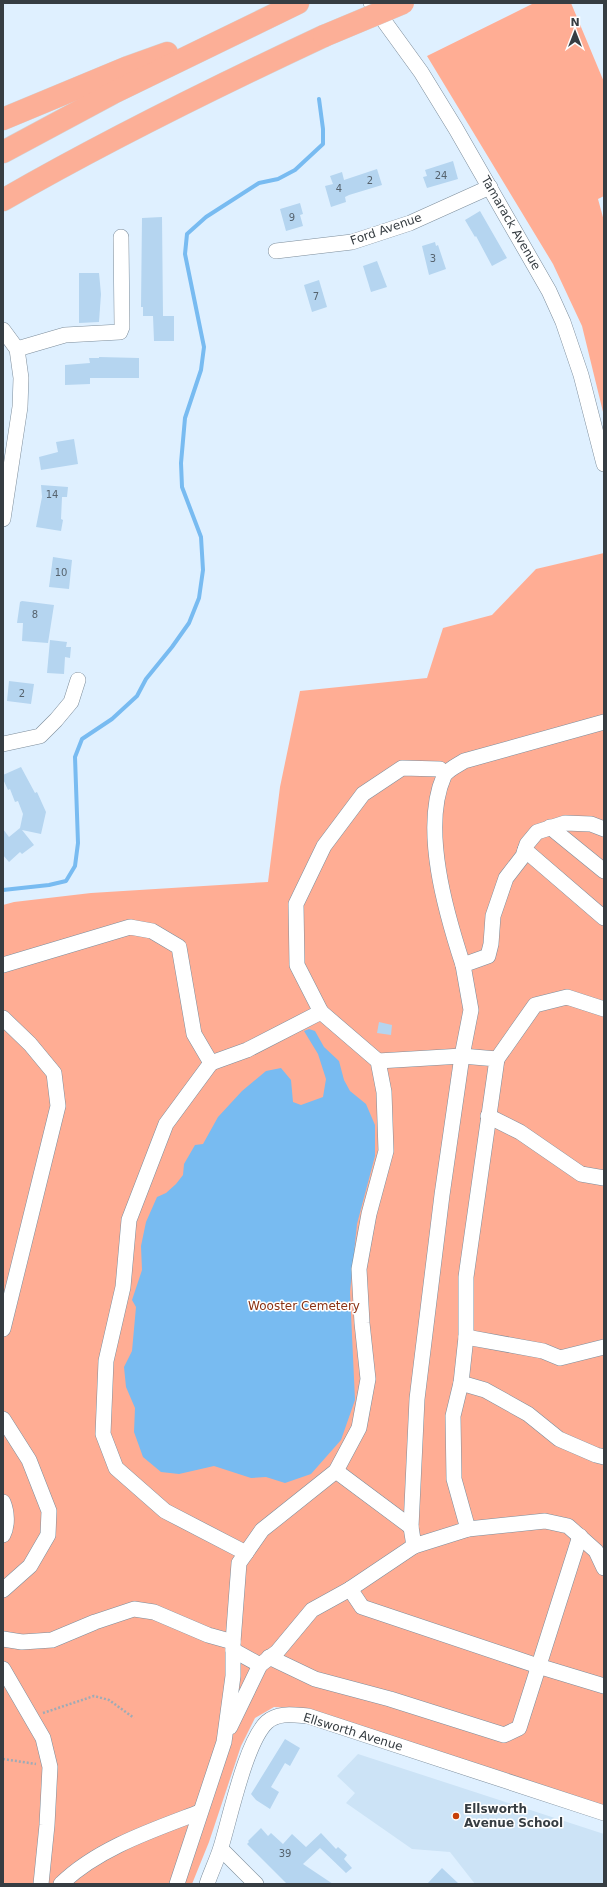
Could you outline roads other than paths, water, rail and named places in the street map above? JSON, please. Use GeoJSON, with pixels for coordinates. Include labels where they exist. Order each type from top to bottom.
{"type":"FeatureCollection","features":[{"type":"Feature","properties":{"kind":"highway"},"geometry":{"type":"LineString","coordinates":[[3,152],[113,93],[298,3]]}},
{"type":"Feature","properties":{"kind":"highway"},"geometry":{"type":"LineString","coordinates":[[3,200],[197,96],[324,36],[403,3]]}},
{"type":"Feature","properties":{"kind":"highway"},"geometry":{"type":"LineString","coordinates":[[3,119],[128,67],[264,19]]}},
{"type":"Feature","properties":{"kind":"highway"},"geometry":{"type":"LineString","coordinates":[[3,212],[133,129]]}},
{"type":"Feature","properties":{"kind":"street","name":"Tamarack Avenue"},"geometry":{"type":"LineString","coordinates":[[370,3],[421,72],[534,262],[564,322],[581,375],[604,464]]}},
{"type":"Feature","properties":{"kind":"street","name":"Ford Avenue"},"geometry":{"type":"LineString","coordinates":[[276,251],[352,242],[410,222],[490,187]]}},
{"type":"Feature","properties":{"kind":"street"},"geometry":{"type":"LineString","coordinates":[[17,350],[65,335],[120,332],[122,327],[121,237]]}},
{"type":"Feature","properties":{"kind":"street"},"geometry":{"type":"LineString","coordinates":[[3,330],[17,350],[21,378],[20,407],[3,519]]}},
{"type":"Feature","properties":{"kind":"street"},"geometry":{"type":"LineString","coordinates":[[3,744],[40,736],[71,702],[78,680]]}},
{"type":"Feature","properties":{"kind":"street"},"geometry":{"type":"LineString","coordinates":[[414,1546],[411,1528],[417,1399],[441,1203],[462,1056],[471,1010],[464,965],[454,938],[438,871],[434,814],[445,774],[464,761],[604,722]]}},
{"type":"Feature","properties":{"kind":"street"},"geometry":{"type":"LineString","coordinates":[[224,1742],[233,1676],[233,1646],[239,1563],[262,1530],[336,1471],[359,1428],[368,1379],[362,1323],[359,1269],[369,1214],[386,1151],[384,1092],[378,1061],[321,1012],[297,964],[296,904],[324,846],[363,794],[402,768],[440,769],[445,774]]}},
{"type":"Feature","properties":{"kind":"street"},"geometry":{"type":"LineString","coordinates":[[464,965],[488,956],[491,944],[493,916],[506,878],[523,856],[527,844],[537,832],[565,823],[591,824],[604,829]]}},
{"type":"Feature","properties":{"kind":"street"},"geometry":{"type":"LineString","coordinates":[[550,827],[604,871]]}},
{"type":"Feature","properties":{"kind":"street"},"geometry":{"type":"LineString","coordinates":[[525,850],[604,918]]}},
{"type":"Feature","properties":{"kind":"street"},"geometry":{"type":"LineString","coordinates":[[3,965],[130,927],[152,931],[179,948],[194,1034],[211,1063]]}},
{"type":"Feature","properties":{"kind":"street"},"geometry":{"type":"LineString","coordinates":[[468,1529],[454,1479],[453,1416],[461,1384],[466,1336],[466,1278],[497,1059],[535,1005],[567,997],[604,1009]]}},
{"type":"Feature","properties":{"kind":"street"},"geometry":{"type":"LineString","coordinates":[[246,1553],[165,1511],[116,1468],[103,1434],[106,1361],[123,1287],[130,1220],[166,1124],[211,1063],[247,1050],[321,1012]]}},
{"type":"Feature","properties":{"kind":"street"},"geometry":{"type":"LineString","coordinates":[[3,1018],[30,1044],[54,1074],[58,1106],[3,1329]]}},
{"type":"Feature","properties":{"kind":"street"},"geometry":{"type":"LineString","coordinates":[[378,1061],[462,1056],[497,1059]]}},
{"type":"Feature","properties":{"kind":"street"},"geometry":{"type":"LineString","coordinates":[[488,1116],[520,1132],[580,1174],[604,1178]]}},
{"type":"Feature","properties":{"kind":"street"},"geometry":{"type":"LineString","coordinates":[[466,1336],[543,1351],[560,1358],[604,1347]]}},
{"type":"Feature","properties":{"kind":"street"},"geometry":{"type":"LineString","coordinates":[[461,1384],[485,1390],[528,1414],[559,1439],[604,1457]]}},
{"type":"Feature","properties":{"kind":"street"},"geometry":{"type":"LineString","coordinates":[[3,1419],[29,1460],[49,1511],[48,1535],[30,1566],[3,1590]]}},
{"type":"Feature","properties":{"kind":"street"},"geometry":{"type":"LineString","coordinates":[[336,1471],[411,1528]]}},
{"type":"Feature","properties":{"kind":"street"},"geometry":{"type":"LineString","coordinates":[[3,1502],[6,1508],[7,1528],[3,1535]]}},
{"type":"Feature","properties":{"kind":"street"},"geometry":{"type":"LineString","coordinates":[[177,1884],[224,1742],[264,1661],[277,1652],[312,1610],[350,1590],[414,1546],[468,1529],[545,1521],[568,1526],[596,1551],[604,1568]]}},
{"type":"Feature","properties":{"kind":"street"},"geometry":{"type":"LineString","coordinates":[[3,1639],[22,1642],[52,1640],[95,1622],[134,1610],[154,1612],[264,1661],[315,1679],[390,1699],[504,1735],[519,1728],[580,1536]]}},
{"type":"Feature","properties":{"kind":"street"},"geometry":{"type":"LineString","coordinates":[[350,1590],[362,1607],[538,1666],[604,1686]]}},
{"type":"Feature","properties":{"kind":"street"},"geometry":{"type":"LineString","coordinates":[[3,1669],[43,1738],[50,1767],[47,1825],[41,1884]]}},
{"type":"Feature","properties":{"kind":"street","name":"Ellsworth Avenue"},"geometry":{"type":"LineString","coordinates":[[206,1884],[221,1849],[245,1764],[254,1741],[267,1722],[283,1715],[308,1716],[604,1813]]}},
{"type":"Feature","properties":{"kind":"street"},"geometry":{"type":"LineString","coordinates":[[61,1884],[72,1873],[125,1841],[200,1812]]}},
{"type":"Feature","properties":{"kind":"street"},"geometry":{"type":"LineString","coordinates":[[221,1849],[256,1884]]}},
{"type":"Feature","properties":{"kind":"water"},"geometry":{"type":"Polygon","coordinates":[[[309,1029],[315,1031],[324,1047],[339,1061],[344,1080],[350,1091],[366,1104],[375,1125],[375,1156],[357,1224],[350,1292],[355,1400],[341,1440],[311,1474],[285,1483],[266,1477],[251,1478],[214,1466],[179,1474],[161,1472],[143,1457],[134,1432],[135,1408],[126,1387],[124,1367],[132,1351],[136,1307],[132,1300],[142,1270],[141,1246],[146,1222],[157,1197],[166,1193],[183,1175],[184,1164],[195,1145],[203,1144],[218,1117],[242,1091],[266,1071],[281,1068],[291,1080],[293,1102],[301,1105],[323,1097],[326,1079],[318,1054],[304,1031],[309,1029]]]}},
{"type":"Feature","properties":{"kind":"waterway"},"geometry":{"type":"LineString","coordinates":[[3,890],[49,885],[66,881],[75,866],[78,843],[75,757],[82,739],[112,719],[137,696],[146,679],[189,623],[199,598],[203,570],[201,537],[182,487],[181,463],[185,418],[201,370],[204,347],[185,254],[187,234],[206,217],[259,183],[278,179],[295,170],[323,144],[323,129],[319,99]]}},
{"type":"Feature","properties":{"kind":"place","name":"Ellsworth Avenue School"},"geometry":{"type":"Point","coordinates":[456,1816]}},
{"type":"Feature","properties":{"kind":"park label","name":"Wooster Cemetery"},"geometry":{"type":"Point","coordinates":[304,1306]}}]}
